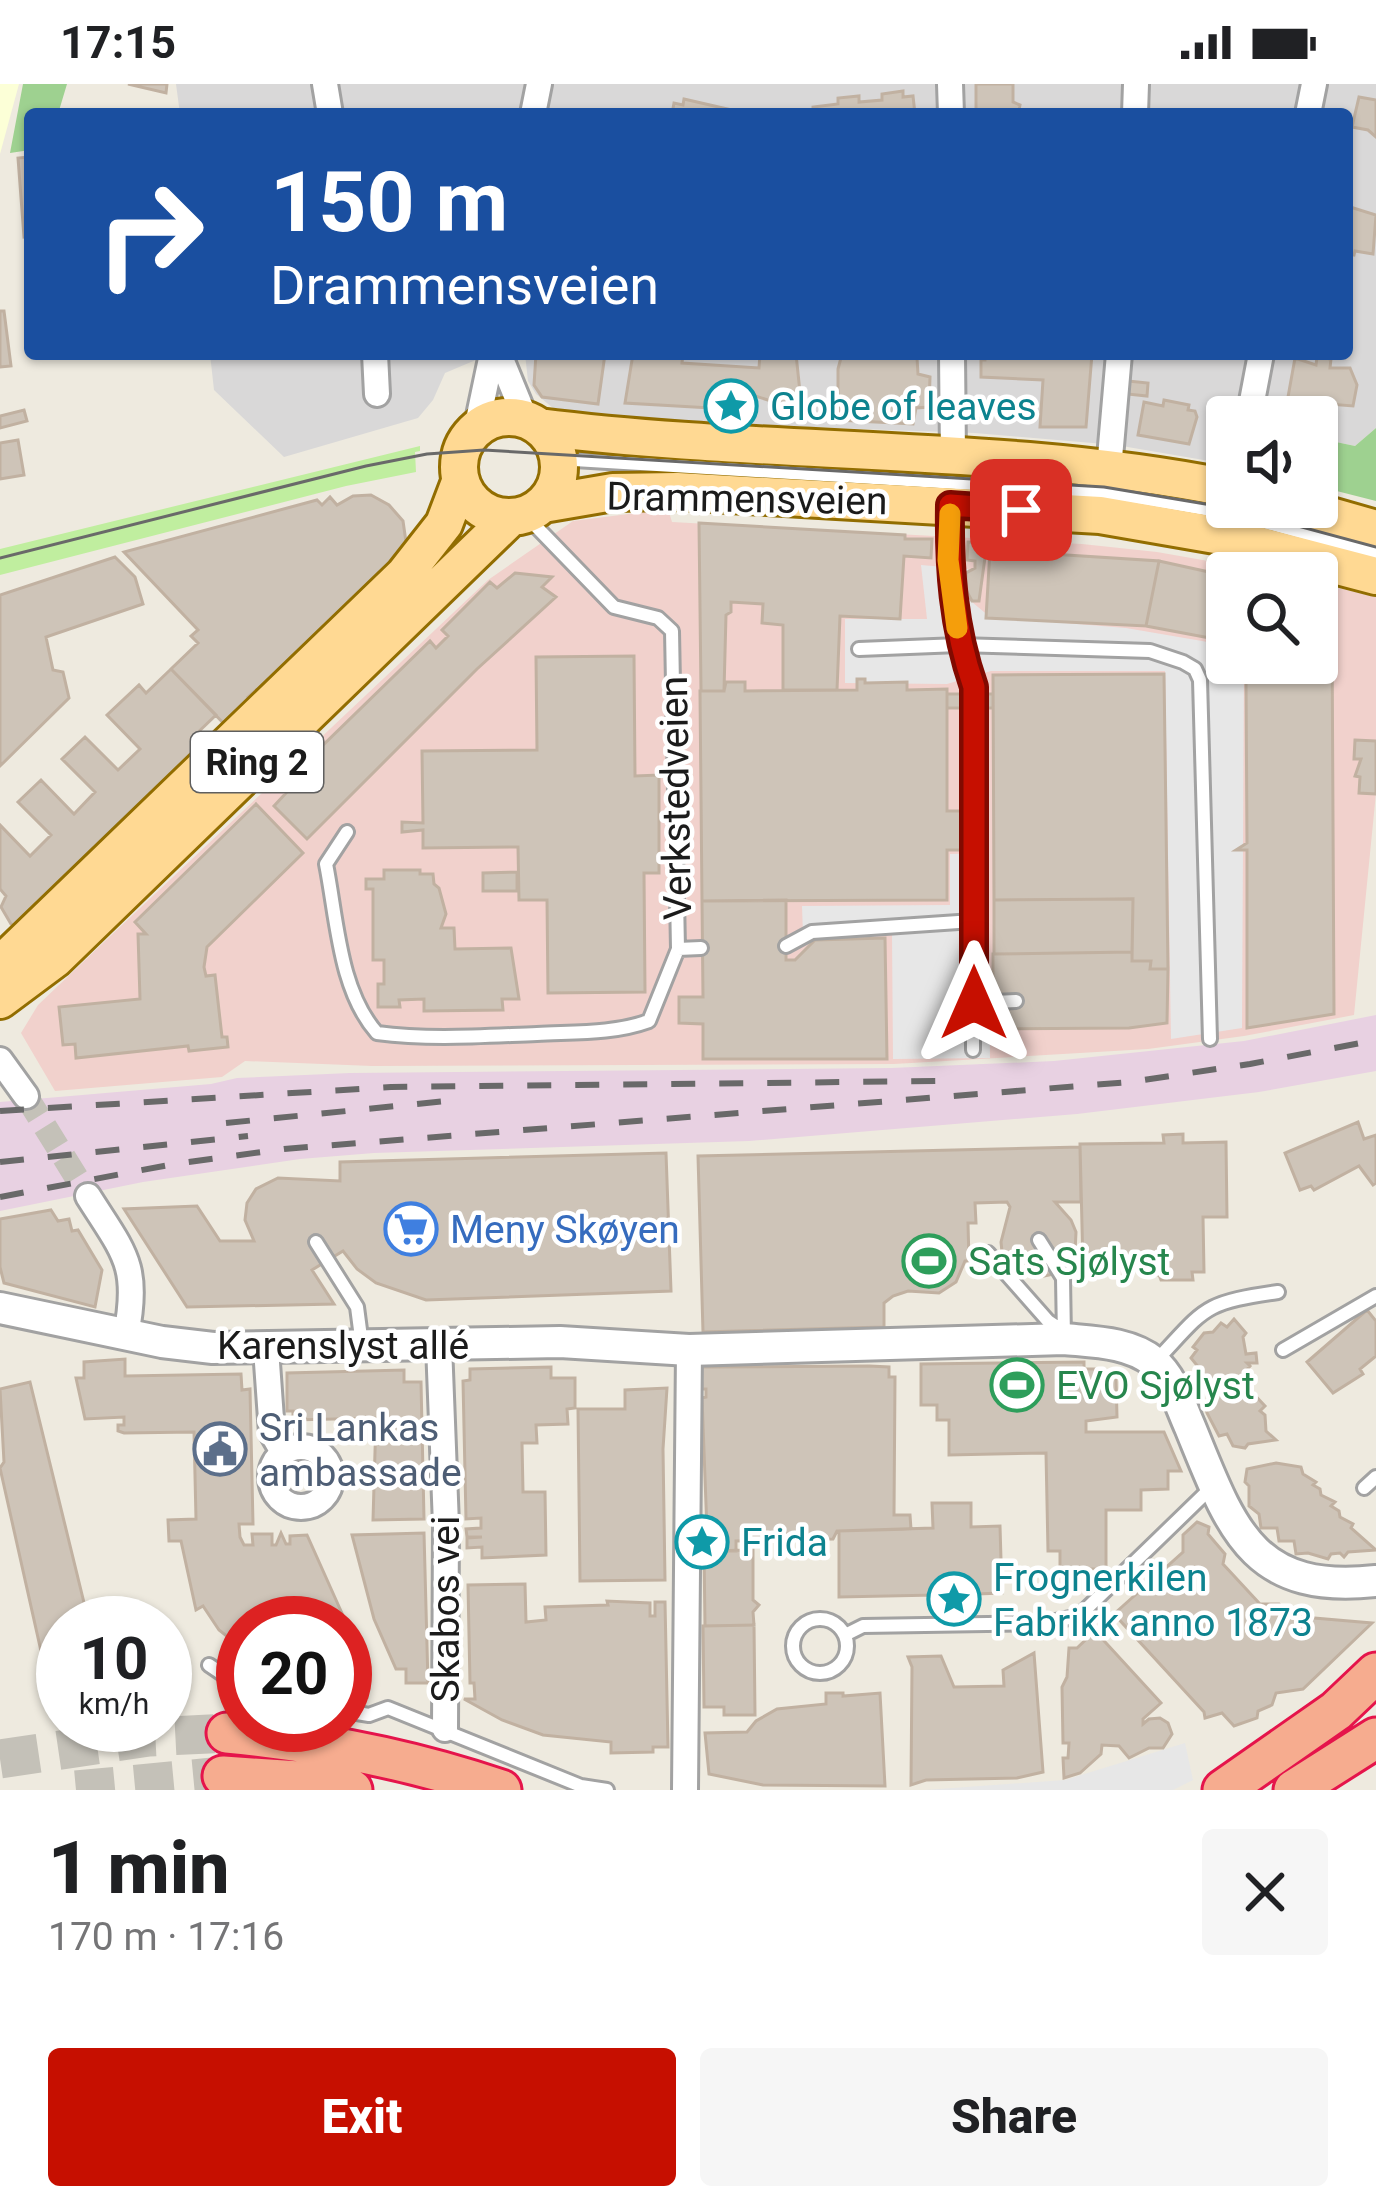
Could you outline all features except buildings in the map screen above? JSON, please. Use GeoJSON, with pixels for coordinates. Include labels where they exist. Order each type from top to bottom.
{"type":"FeatureCollection","features":[{"type":"Feature","properties":{"kind":"highway"},"geometry":{"type":"LineString","coordinates":[[1223,1790],[1336,1711],[1376,1672]]}},
{"type":"Feature","properties":{"kind":"highway"},"geometry":{"type":"LineString","coordinates":[[1294,1790],[1376,1738]]}},
{"type":"Feature","properties":{"kind":"highway"},"geometry":{"type":"LineString","coordinates":[[369,1752],[500,1790]]}},
{"type":"Feature","properties":{"kind":"highway"},"geometry":{"type":"LineString","coordinates":[[1344,1790],[1376,1768]]}},
{"type":"Feature","properties":{"kind":"highway"},"geometry":{"type":"LineString","coordinates":[[223,1776],[352,1790]]}},
{"type":"Feature","properties":{"kind":"main road"},"geometry":{"type":"LineString","coordinates":[[503,418],[541,435],[558,478],[526,512],[479,508],[460,482],[461,452],[476,430],[503,418]]}},
{"type":"Feature","properties":{"kind":"main road","name":"Drammensveien"},"geometry":{"type":"LineString","coordinates":[[541,435],[953,456],[1109,469],[1206,485]]}},
{"type":"Feature","properties":{"kind":"main road","name":"Ring 2"},"geometry":{"type":"LineString","coordinates":[[0,965],[404,574],[444,524],[460,482]]}},
{"type":"Feature","properties":{"kind":"main road","name":"Drammensveien"},"geometry":{"type":"LineString","coordinates":[[526,512],[613,492],[950,505],[1159,523],[1376,576]]}},
{"type":"Feature","properties":{"kind":"main road","name":"Ring 2"},"geometry":{"type":"LineString","coordinates":[[0,1000],[55,959],[526,512]]}},
{"type":"Feature","properties":{"kind":"main road"},"geometry":{"type":"LineString","coordinates":[[1338,518],[1376,529]]}},
{"type":"Feature","properties":{"kind":"street"},"geometry":{"type":"LineString","coordinates":[[375,360],[377,394]]}},
{"type":"Feature","properties":{"kind":"street"},"geometry":{"type":"LineString","coordinates":[[476,430],[494,360]]}},
{"type":"Feature","properties":{"kind":"street"},"geometry":{"type":"LineString","coordinates":[[498,360],[541,435]]}},
{"type":"Feature","properties":{"kind":"street"},"geometry":{"type":"LineString","coordinates":[[952,360],[953,456]]}},
{"type":"Feature","properties":{"kind":"street"},"geometry":{"type":"LineString","coordinates":[[1109,469],[1118,360]]}},
{"type":"Feature","properties":{"kind":"street"},"geometry":{"type":"LineString","coordinates":[[1253,396],[1260,360]]}},
{"type":"Feature","properties":{"kind":"street"},"geometry":{"type":"LineString","coordinates":[[1,1056],[26,1096]]}},
{"type":"Feature","properties":{"kind":"street"},"geometry":{"type":"LineString","coordinates":[[88,1196],[131,1271],[126,1335]]}},
{"type":"Feature","properties":{"kind":"street","name":"Karenslyst allé"},"geometry":{"type":"LineString","coordinates":[[0,1308],[213,1348],[560,1342],[689,1350],[1064,1335],[1126,1348],[1154,1363]]}},
{"type":"Feature","properties":{"kind":"street","name":"Skabos vei"},"geometry":{"type":"LineString","coordinates":[[439,1345],[446,1729]]}},
{"type":"Feature","properties":{"kind":"street"},"geometry":{"type":"LineString","coordinates":[[266,1349],[272,1433],[284,1452]]}},
{"type":"Feature","properties":{"kind":"street"},"geometry":{"type":"LineString","coordinates":[[685,1790],[689,1350]]}},
{"type":"Feature","properties":{"kind":"street"},"geometry":{"type":"LineString","coordinates":[[1154,1363],[1173,1388],[1214,1485],[1243,1537],[1272,1568],[1304,1580],[1363,1582],[1376,1601]]}},
{"type":"Feature","properties":{"kind":"lane"},"geometry":{"type":"LineString","coordinates":[[541,435],[1103,492],[1234,514],[1376,553]]}},
{"type":"Feature","properties":{"kind":"lane"},"geometry":{"type":"LineString","coordinates":[[950,505],[948,560],[959,645],[974,687],[973,1050]]}},
{"type":"Feature","properties":{"kind":"lane","name":"Verkstedveien"},"geometry":{"type":"LineString","coordinates":[[347,832],[326,864],[347,972],[360,1015],[376,1033],[414,1038],[625,1030],[649,1021],[678,949],[672,632],[658,618],[614,607],[526,512]]}},
{"type":"Feature","properties":{"kind":"lane"},"geometry":{"type":"LineString","coordinates":[[859,649],[959,645],[1150,651],[1195,670],[1200,680],[1210,1039]]}},
{"type":"Feature","properties":{"kind":"lane"},"geometry":{"type":"LineString","coordinates":[[786,946],[812,932],[973,921]]}},
{"type":"Feature","properties":{"kind":"lane"},"geometry":{"type":"LineString","coordinates":[[678,949],[701,948]]}},
{"type":"Feature","properties":{"kind":"lane"},"geometry":{"type":"LineString","coordinates":[[974,1003],[1016,1001]]}},
{"type":"Feature","properties":{"kind":"lane"},"geometry":{"type":"LineString","coordinates":[[1040,1240],[1063,1278],[1064,1335]]}},
{"type":"Feature","properties":{"kind":"lane"},"geometry":{"type":"LineString","coordinates":[[316,1242],[357,1307],[362,1347]]}},
{"type":"Feature","properties":{"kind":"lane"},"geometry":{"type":"LineString","coordinates":[[988,1253],[1064,1335]]}},
{"type":"Feature","properties":{"kind":"lane"},"geometry":{"type":"LineString","coordinates":[[1154,1363],[1201,1312],[1217,1302],[1278,1292]]}},
{"type":"Feature","properties":{"kind":"lane"},"geometry":{"type":"LineString","coordinates":[[1282,1350],[1376,1296]]}},
{"type":"Feature","properties":{"kind":"lane"},"geometry":{"type":"LineString","coordinates":[[1364,1488],[1376,1477]]}},
{"type":"Feature","properties":{"kind":"lane"},"geometry":{"type":"LineString","coordinates":[[845,1635],[863,1626],[1046,1623],[1078,1616],[1214,1485]]}},
{"type":"Feature","properties":{"kind":"lane"},"geometry":{"type":"LineString","coordinates":[[812,1620],[831,1622],[845,1635],[845,1654],[834,1668],[808,1670],[795,1657],[797,1631],[812,1620]]}},
{"type":"Feature","properties":{"kind":"lane"},"geometry":{"type":"LineString","coordinates":[[209,1665],[216,1670]]}},
{"type":"Feature","properties":{"kind":"lane","name":"Skabos vei"},"geometry":{"type":"LineString","coordinates":[[372,1713],[388,1708],[446,1729]]}},
{"type":"Feature","properties":{"kind":"lane"},"geometry":{"type":"LineString","coordinates":[[446,1729],[581,1786],[607,1790]]}},
{"type":"Feature","properties":{"kind":"shaded area"},"geometry":{"type":"Polygon","coordinates":[[[0,84],[19,84],[0,154],[0,84]]]}},
{"type":"Feature","properties":{"kind":"shaded area"},"geometry":{"type":"Polygon","coordinates":[[[176,84],[1376,84],[1376,428],[1355,446],[1338,442],[1338,396],[1206,396],[1206,460],[1116,445],[975,433],[665,422],[553,408],[528,381],[526,360],[1353,360],[1353,108],[179,108],[176,84]]]}},
{"type":"Feature","properties":{"kind":"shaded area"},"geometry":{"type":"Polygon","coordinates":[[[211,360],[476,360],[445,373],[433,400],[418,418],[284,457],[214,390],[211,360]]]}},
{"type":"Feature","properties":{"kind":"shaded area"},"geometry":{"type":"Polygon","coordinates":[[[668,509],[672,522],[1082,544],[1206,561],[1206,684],[1338,684],[1338,588],[1376,597],[1376,793],[1354,1015],[1148,1049],[997,1058],[894,1064],[372,1066],[245,1061],[222,1077],[55,1091],[21,1033],[38,1005],[488,580],[573,521],[668,509]]]}},
{"type":"Feature","properties":{"kind":"shaded area"},"geometry":{"type":"Polygon","coordinates":[[[921,565],[968,569],[966,597],[990,617],[1126,628],[1206,642],[1206,684],[1244,684],[1242,1028],[1171,1039],[1165,671],[991,671],[947,684],[845,683],[845,619],[927,619],[921,565]]]}},
{"type":"Feature","properties":{"kind":"shaded area"},"geometry":{"type":"Polygon","coordinates":[[[988,853],[990,1058],[893,1059],[892,934],[803,935],[802,906],[950,905],[950,854],[988,853]]]}},
{"type":"Feature","properties":{"kind":"shaded area"},"geometry":{"type":"Polygon","coordinates":[[[1376,1015],[1376,1071],[1259,1092],[1077,1114],[749,1141],[300,1159],[143,1182],[0,1211],[0,1102],[237,1078],[350,1073],[891,1068],[1054,1061],[1244,1041],[1376,1015]]]}},
{"type":"Feature","properties":{"kind":"shaded area"},"geometry":{"type":"Polygon","coordinates":[[[1185,1743],[1193,1780],[1173,1790],[925,1790],[1065,1780],[1185,1743]]]}},
{"type":"Feature","properties":{"kind":"green space"},"geometry":{"type":"Polygon","coordinates":[[[23,84],[67,84],[60,108],[24,108],[24,151],[10,153],[23,84]]]}},
{"type":"Feature","properties":{"kind":"green space"},"geometry":{"type":"Polygon","coordinates":[[[1376,428],[1376,501],[1338,491],[1338,442],[1355,446],[1376,428]]]}},
{"type":"Feature","properties":{"kind":"green space"},"geometry":{"type":"Polygon","coordinates":[[[420,446],[415,452],[416,472],[0,575],[0,549],[420,446]]]}},
{"type":"Feature","properties":{"kind":"tunnel"},"geometry":{"type":"LineString","coordinates":[[26,1096],[88,1196]]}},
{"type":"Feature","properties":{"kind":"tunnel"},"geometry":{"type":"LineString","coordinates":[[0,1759],[149,1737],[216,1734]]}},
{"type":"Feature","properties":{"kind":"tunnel"},"geometry":{"type":"LineString","coordinates":[[76,1790],[223,1776]]}},
{"type":"Feature","properties":{"kind":"tram line"},"geometry":{"type":"LineString","coordinates":[[0,558],[366,466],[427,454],[484,450],[1104,487],[1235,509],[1376,547]]}},
{"type":"Feature","properties":{"kind":"railway"},"geometry":{"type":"LineString","coordinates":[[0,1197],[284,1149],[1130,1082],[1376,1040]]}},
{"type":"Feature","properties":{"kind":"railway"},"geometry":{"type":"LineString","coordinates":[[0,1111],[391,1087],[942,1081]]}},
{"type":"Feature","properties":{"kind":"railway"},"geometry":{"type":"LineString","coordinates":[[226,1123],[447,1101]]}},
{"type":"Feature","properties":{"kind":"railway"},"geometry":{"type":"LineString","coordinates":[[0,1162],[248,1136]]}},
{"type":"Feature","properties":{"kind":"slow traffic"},"geometry":{"type":"LineString","coordinates":[[950,514],[948,560],[957,628]]}},
{"type":"Feature","properties":{"kind":"place","name":"Globe of leaves"},"geometry":{"type":"Point","coordinates":[731,406]}},
{"type":"Feature","properties":{"kind":"place","name":"Meny Skøyen"},"geometry":{"type":"Point","coordinates":[411,1229]}},
{"type":"Feature","properties":{"kind":"place","name":"Sats Sjølyst"},"geometry":{"type":"Point","coordinates":[929,1261]}},
{"type":"Feature","properties":{"kind":"place","name":"EVO Sjølyst"},"geometry":{"type":"Point","coordinates":[1017,1385]}},
{"type":"Feature","properties":{"kind":"place","name":"Sri Lankas ambassade"},"geometry":{"type":"Point","coordinates":[220,1449]}},
{"type":"Feature","properties":{"kind":"place","name":"Frida"},"geometry":{"type":"Point","coordinates":[702,1542]}},
{"type":"Feature","properties":{"kind":"place","name":"Frognerkilen Fabrikk anno 1873"},"geometry":{"type":"Point","coordinates":[954,1599]}},
{"type":"Feature","properties":{"kind":"route"},"geometry":{"type":"LineString","coordinates":[[974,1003],[974,687],[959,645],[948,560],[950,505],[1021,510]]}}]}
